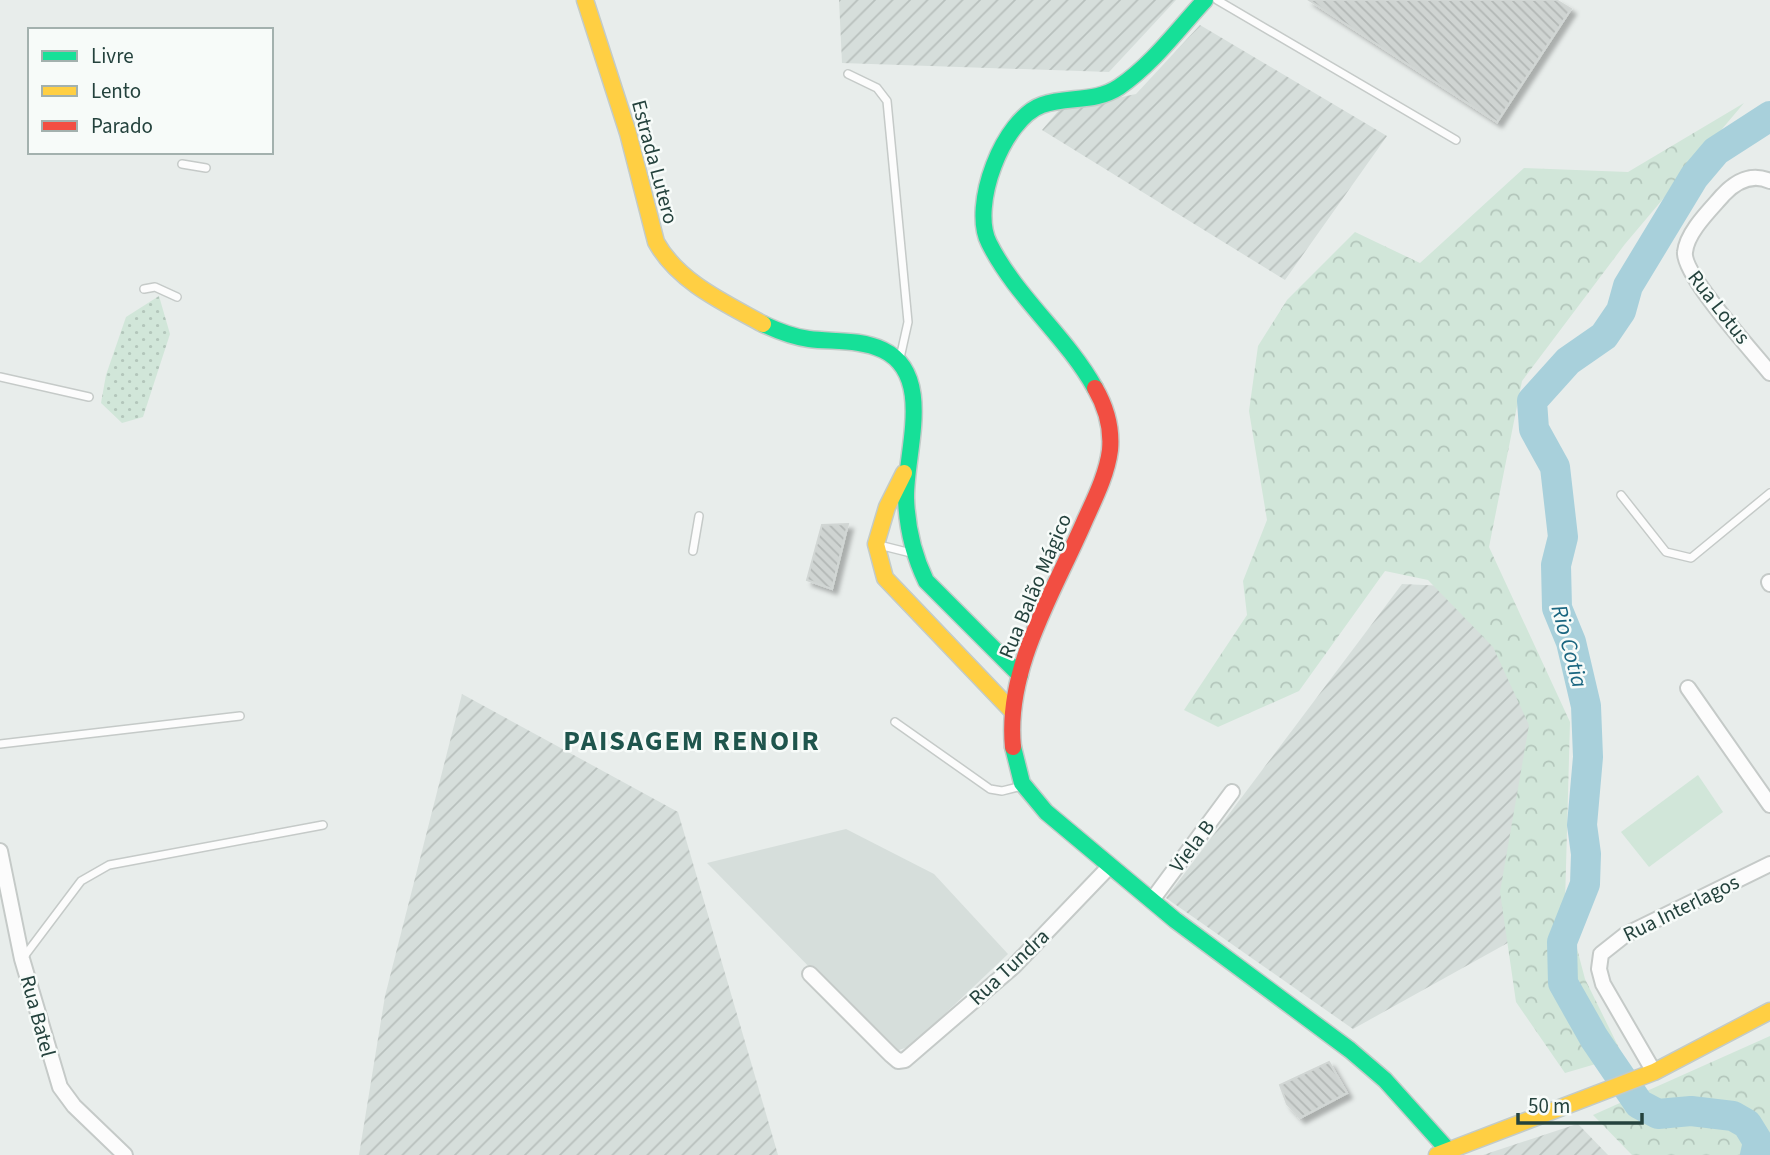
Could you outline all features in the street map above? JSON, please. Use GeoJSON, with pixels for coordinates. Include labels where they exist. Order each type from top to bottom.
{"type":"FeatureCollection","features":[{"type":"Feature","properties":{"kind":"street","name":"Estrada Lutero"},"geometry":{"type":"LineString","coordinates":[[585,0],[633,152],[654,238],[673,267],[776,330],[794,337],[869,344],[898,362]]}},
{"type":"Feature","properties":{"kind":"street","name":"Rua Balão Mágico"},"geometry":{"type":"LineString","coordinates":[[1205,0],[1131,78],[1112,91],[1044,104],[1027,112],[1013,127],[993,170],[983,201],[982,225],[992,248],[1007,274],[1082,368],[1103,403],[1110,426],[1110,448],[1099,487],[1020,675],[1012,710],[1016,768],[1023,786],[1036,803],[1108,868],[1350,1050],[1385,1080],[1442,1152]]}},
{"type":"Feature","properties":{"kind":"street","name":"Rua Lotus"},"geometry":{"type":"LineString","coordinates":[[1770,181],[1759,176],[1737,184],[1725,193],[1690,236],[1685,252],[1691,275],[1770,373]]}},
{"type":"Feature","properties":{"kind":"street"},"geometry":{"type":"LineString","coordinates":[[898,362],[908,373],[913,388],[906,469],[907,531],[912,553],[926,581],[1020,675]]}},
{"type":"Feature","properties":{"kind":"street"},"geometry":{"type":"LineString","coordinates":[[906,469],[887,507],[876,544],[878,561],[894,590],[1012,710]]}},
{"type":"Feature","properties":{"kind":"street"},"geometry":{"type":"LineString","coordinates":[[1688,688],[1770,806]]}},
{"type":"Feature","properties":{"kind":"street","name":"Viela B"},"geometry":{"type":"LineString","coordinates":[[1152,900],[1232,792]]}},
{"type":"Feature","properties":{"kind":"street","name":"Rua Batel"},"geometry":{"type":"LineString","coordinates":[[0,851],[22,959],[60,1087],[74,1106],[125,1155]]}},
{"type":"Feature","properties":{"kind":"street","name":"Rua Interlagos"},"geometry":{"type":"LineString","coordinates":[[1648,1075],[1603,984],[1599,969],[1601,954],[1625,934],[1770,864]]}},
{"type":"Feature","properties":{"kind":"street","name":"Rua Tundra"},"geometry":{"type":"LineString","coordinates":[[810,974],[891,1055],[898,1061],[905,1060],[1014,966],[1108,868]]}},
{"type":"Feature","properties":{"kind":"street"},"geometry":{"type":"LineString","coordinates":[[1442,1152],[1648,1075],[1770,1011]]}},
{"type":"Feature","properties":{"kind":"lane"},"geometry":{"type":"LineString","coordinates":[[1217,0],[1456,140]]}},
{"type":"Feature","properties":{"kind":"lane"},"geometry":{"type":"LineString","coordinates":[[848,74],[877,88],[887,101],[908,322],[898,362]]}},
{"type":"Feature","properties":{"kind":"lane"},"geometry":{"type":"LineString","coordinates":[[183,164],[206,168]]}},
{"type":"Feature","properties":{"kind":"lane"},"geometry":{"type":"LineString","coordinates":[[144,289],[155,287],[177,298]]}},
{"type":"Feature","properties":{"kind":"lane"},"geometry":{"type":"LineString","coordinates":[[0,377],[89,397]]}},
{"type":"Feature","properties":{"kind":"lane"},"geometry":{"type":"LineString","coordinates":[[1622,495],[1666,552],[1691,558],[1770,493]]}},
{"type":"Feature","properties":{"kind":"lane"},"geometry":{"type":"LineString","coordinates":[[693,551],[699,516]]}},
{"type":"Feature","properties":{"kind":"lane"},"geometry":{"type":"LineString","coordinates":[[876,544],[912,553]]}},
{"type":"Feature","properties":{"kind":"lane"},"geometry":{"type":"LineString","coordinates":[[0,744],[240,716]]}},
{"type":"Feature","properties":{"kind":"lane"},"geometry":{"type":"LineString","coordinates":[[895,722],[990,789],[1002,791],[1023,786]]}},
{"type":"Feature","properties":{"kind":"lane"},"geometry":{"type":"LineString","coordinates":[[22,959],[81,881],[109,865],[323,825]]}},
{"type":"Feature","properties":{"kind":"shaded area"},"geometry":{"type":"Polygon","coordinates":[[[839,0],[1176,0],[1109,72],[842,63],[839,0]]]}},
{"type":"Feature","properties":{"kind":"shaded area"},"geometry":{"type":"Polygon","coordinates":[[[1200,25],[1387,136],[1285,280],[1042,130],[1059,110],[1136,94],[1200,25]]]}},
{"type":"Feature","properties":{"kind":"shaded area"},"geometry":{"type":"Polygon","coordinates":[[[1402,584],[1468,587],[1541,714],[1538,926],[1353,1029],[1166,898],[1402,584]]]}},
{"type":"Feature","properties":{"kind":"shaded area"},"geometry":{"type":"Polygon","coordinates":[[[462,694],[678,812],[778,1155],[359,1155],[385,996],[462,694]]]}},
{"type":"Feature","properties":{"kind":"shaded area"},"geometry":{"type":"Polygon","coordinates":[[[846,829],[934,874],[1008,954],[911,1046],[893,1052],[707,863],[846,829]]]}},
{"type":"Feature","properties":{"kind":"shaded area"},"geometry":{"type":"Polygon","coordinates":[[[1577,1124],[1608,1155],[1483,1155],[1577,1124]]]}},
{"type":"Feature","properties":{"kind":"green space"},"geometry":{"type":"Polygon","coordinates":[[[1744,103],[1625,244],[1522,381],[1489,547],[1570,722],[1565,903],[1585,979],[1623,1056],[1565,1073],[1516,1002],[1500,892],[1529,725],[1493,647],[1428,580],[1385,571],[1299,691],[1218,727],[1184,710],[1247,615],[1243,581],[1267,520],[1249,411],[1258,346],[1287,300],[1355,232],[1420,263],[1524,168],[1628,172],[1744,103]]]}},
{"type":"Feature","properties":{"kind":"green space"},"geometry":{"type":"Polygon","coordinates":[[[159,296],[170,334],[143,417],[122,423],[101,403],[106,375],[126,317],[159,296]]]}},
{"type":"Feature","properties":{"kind":"green space"},"geometry":{"type":"Polygon","coordinates":[[[1698,775],[1723,812],[1649,867],[1621,832],[1698,775]]]}},
{"type":"Feature","properties":{"kind":"green space"},"geometry":{"type":"Polygon","coordinates":[[[1770,1036],[1770,1155],[1632,1155],[1593,1115],[1770,1036]]]}},
{"type":"Feature","properties":{"kind":"building"},"geometry":{"type":"Polygon","coordinates":[[[1309,0],[1556,0],[1571,9],[1497,122],[1309,0]]]}},
{"type":"Feature","properties":{"kind":"building"},"geometry":{"type":"Polygon","coordinates":[[[848,524],[832,589],[807,580],[822,525],[848,524]]]}},
{"type":"Feature","properties":{"kind":"building"},"geometry":{"type":"Polygon","coordinates":[[[1329,1062],[1347,1093],[1300,1118],[1287,1104],[1280,1085],[1329,1062]]]}},
{"type":"Feature","properties":{"kind":"waterway","name":"Rio Cotia"},"geometry":{"type":"LineString","coordinates":[[1755,1155],[1758,1142],[1747,1124],[1733,1116],[1691,1111],[1658,1114],[1639,1104],[1594,1038],[1563,983],[1562,942],[1585,884],[1586,854],[1582,825],[1588,757],[1586,706],[1571,642],[1557,608],[1556,565],[1563,537],[1555,467],[1534,429],[1532,401],[1568,361],[1604,336],[1621,311],[1628,286],[1694,177],[1716,151],[1770,116]]}},
{"type":"Feature","properties":{"kind":"traffic: fast"},"geometry":{"type":"LineString","coordinates":[[1095,388],[1070,351],[1013,281],[989,243],[984,227],[987,187],[1003,145],[1028,113],[1042,105],[1100,95],[1119,87],[1154,57],[1205,0]]}},
{"type":"Feature","properties":{"kind":"traffic: fast"},"geometry":{"type":"LineString","coordinates":[[763,324],[803,338],[874,346],[899,362],[908,377],[913,396],[914,416],[906,498],[914,551],[926,581],[1020,675]]}},
{"type":"Feature","properties":{"kind":"traffic: fast"},"geometry":{"type":"LineString","coordinates":[[1013,747],[1022,783],[1046,812],[1175,920],[1350,1050],[1385,1080],[1448,1150]]}},
{"type":"Feature","properties":{"kind":"traffic: slow"},"geometry":{"type":"LineString","coordinates":[[585,0],[628,133],[656,242],[665,256],[690,280],[763,324]]}},
{"type":"Feature","properties":{"kind":"traffic: slow"},"geometry":{"type":"LineString","coordinates":[[904,473],[887,507],[876,544],[885,578],[1012,711]]}},
{"type":"Feature","properties":{"kind":"traffic: slow"},"geometry":{"type":"LineString","coordinates":[[1437,1155],[1654,1072],[1770,1011]]}},
{"type":"Feature","properties":{"kind":"traffic: jam"},"geometry":{"type":"LineString","coordinates":[[1013,747],[1013,717],[1024,659],[1047,602],[1097,495],[1108,459],[1109,426],[1095,388]]}},
{"type":"Feature","properties":{"kind":"district","name":"PAISAGEM RENOIR"},"geometry":{"type":"Point","coordinates":[692,740]}}]}
